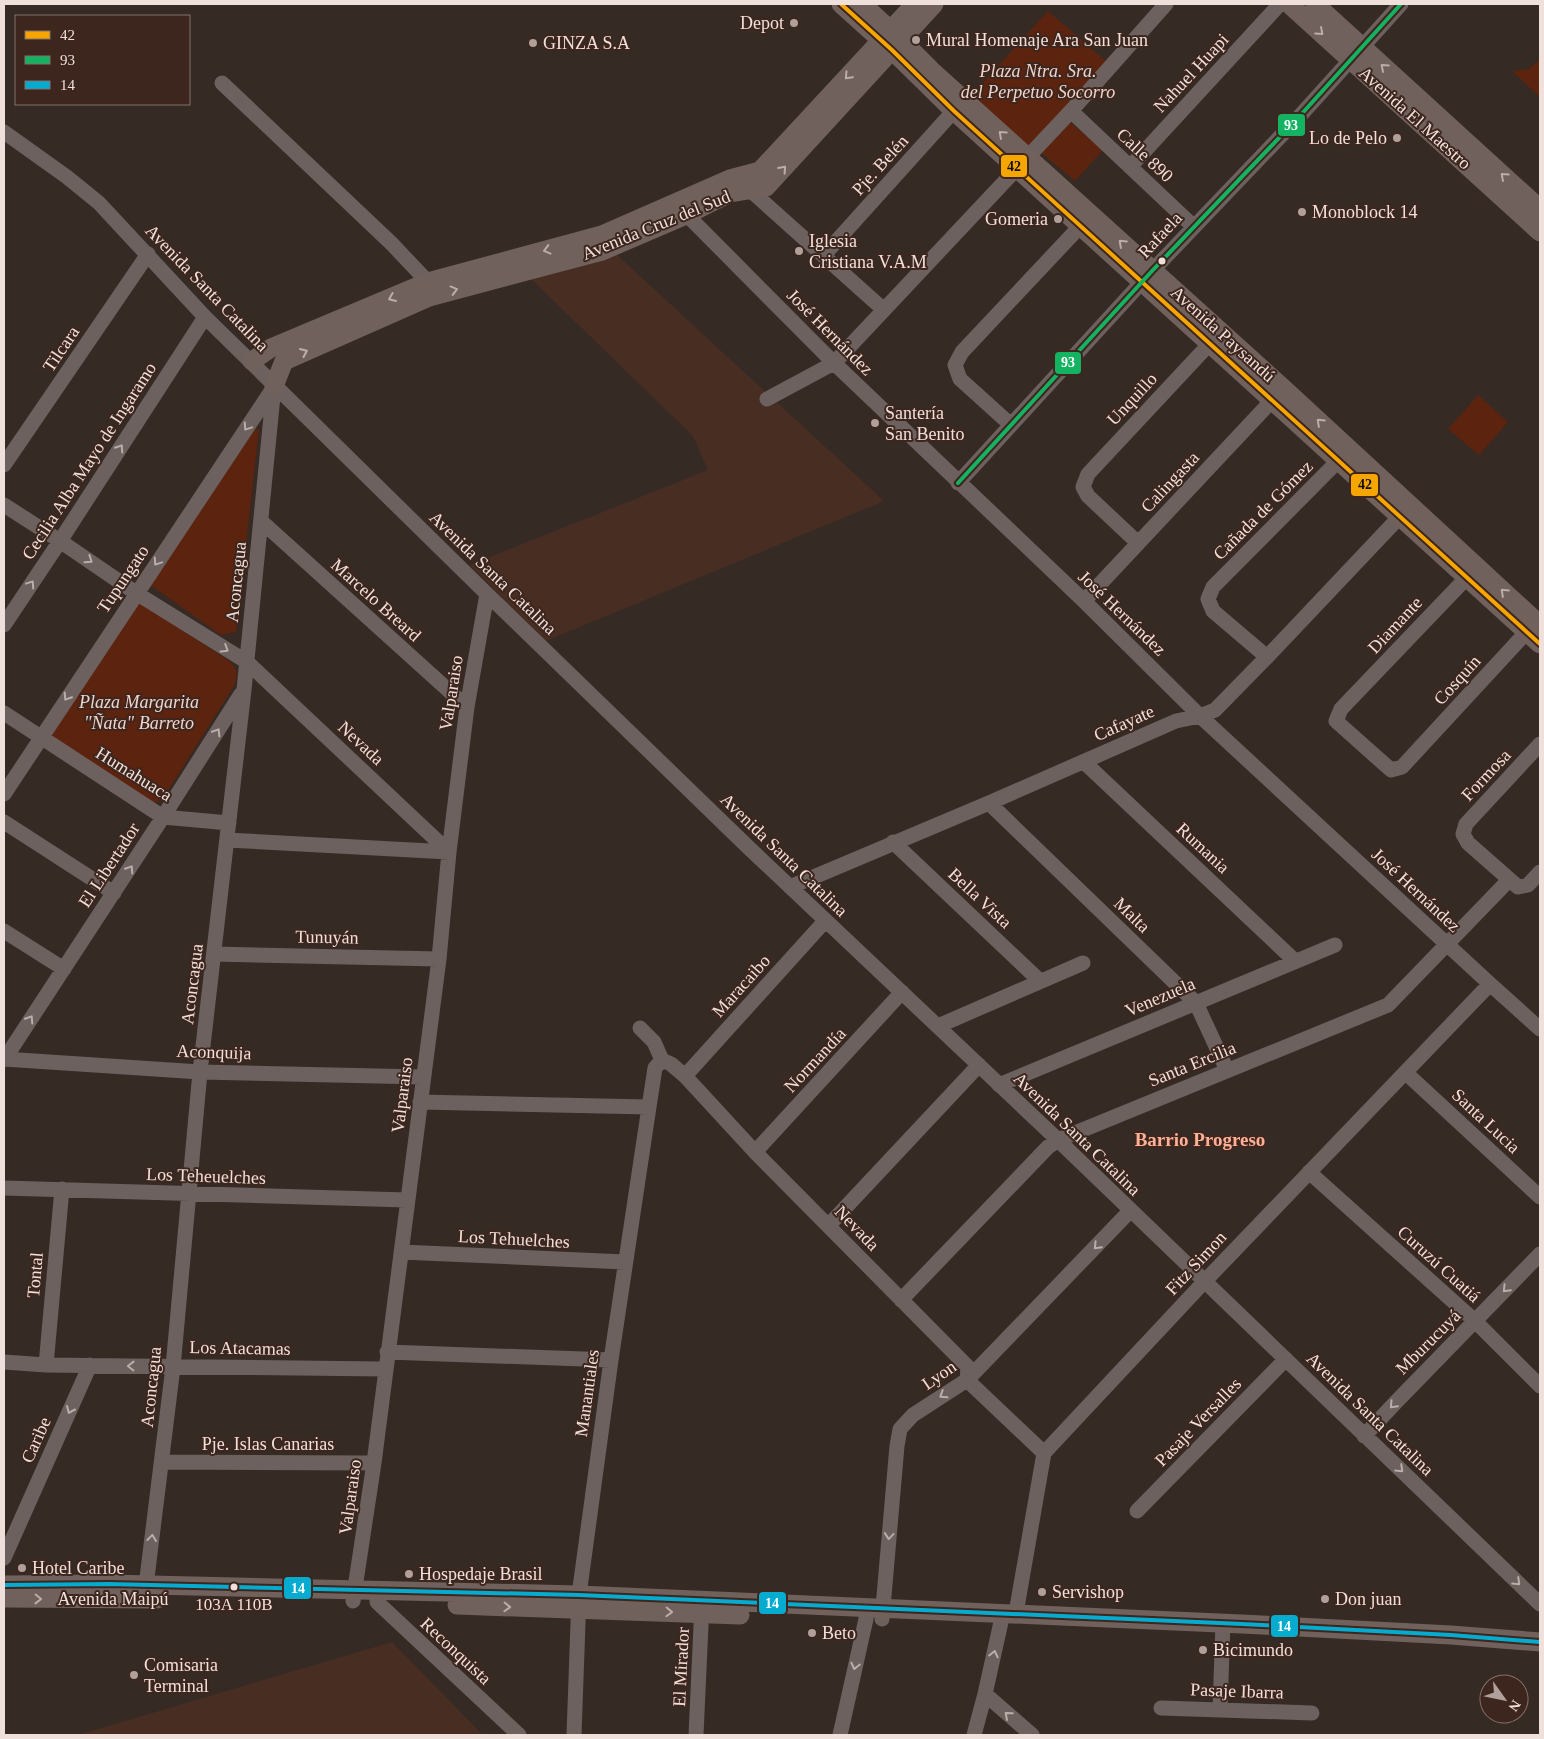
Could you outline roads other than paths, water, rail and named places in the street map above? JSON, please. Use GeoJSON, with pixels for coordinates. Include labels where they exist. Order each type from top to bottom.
{"type":"FeatureCollection","features":[{"type":"Feature","properties":{"kind":"main road","name":"Avenida Paysandú"},"geometry":{"type":"LineString","coordinates":[[841,4],[891,40]]}},
{"type":"Feature","properties":{"kind":"main road","name":"Avenida Paysandú"},"geometry":{"type":"LineString","coordinates":[[862,4],[891,40],[959,105],[1344,454],[1471,572],[1537,628]]}},
{"type":"Feature","properties":{"kind":"main road"},"geometry":{"type":"LineString","coordinates":[[891,40],[915,4]]}},
{"type":"Feature","properties":{"kind":"main road"},"geometry":{"type":"LineString","coordinates":[[891,40],[934,4]]}},
{"type":"Feature","properties":{"kind":"main road","name":"Avenida El Maestro"},"geometry":{"type":"LineString","coordinates":[[1289,4],[1356,53],[1540,209]]}},
{"type":"Feature","properties":{"kind":"main road","name":"Avenida El Maestro"},"geometry":{"type":"LineString","coordinates":[[1315,4],[1356,53],[1540,232]]}},
{"type":"Feature","properties":{"kind":"main road","name":"Avenida Cruz del Sud"},"geometry":{"type":"LineString","coordinates":[[252,361],[271,348],[428,282],[602,235],[730,193],[766,187],[891,40]]}},
{"type":"Feature","properties":{"kind":"main road","name":"Avenida Cruz del Sud"},"geometry":{"type":"LineString","coordinates":[[274,386],[284,361],[428,297],[602,251],[680,209],[730,179],[760,171],[891,40]]}},
{"type":"Feature","properties":{"kind":"main road","name":"Avenida Maipú"},"geometry":{"type":"LineString","coordinates":[[4,1585],[99,1584],[354,1596]]}},
{"type":"Feature","properties":{"kind":"main road","name":"Avenida Maipú"},"geometry":{"type":"LineString","coordinates":[[4,1598],[377,1596],[579,1602],[874,1614],[1006,1617],[1223,1629],[1540,1651]]}},
{"type":"Feature","properties":{"kind":"main road","name":"Avenida Maipú"},"geometry":{"type":"LineString","coordinates":[[1223,1629],[1451,1635],[1540,1642]]}},
{"type":"Feature","properties":{"kind":"street"},"geometry":{"type":"LineString","coordinates":[[767,399],[834,363],[1071,111],[1166,4]]}},
{"type":"Feature","properties":{"kind":"street","name":"Nahuel Huapi"},"geometry":{"type":"LineString","coordinates":[[1130,167],[1280,4]]}},
{"type":"Feature","properties":{"kind":"street","name":"Rafaela"},"geometry":{"type":"LineString","coordinates":[[958,483],[1401,4]]}},
{"type":"Feature","properties":{"kind":"street"},"geometry":{"type":"LineString","coordinates":[[222,82],[391,243],[428,282]]}},
{"type":"Feature","properties":{"kind":"street","name":"Pje. Belén"},"geometry":{"type":"LineString","coordinates":[[824,255],[959,105]]}},
{"type":"Feature","properties":{"kind":"street","name":"Calle 890"},"geometry":{"type":"LineString","coordinates":[[1071,111],[1194,227]]}},
{"type":"Feature","properties":{"kind":"street","name":"Avenida Santa Catalina"},"geometry":{"type":"LineString","coordinates":[[4,132],[67,177],[99,203],[205,317],[252,361],[274,386],[487,594],[825,921],[1058,1140],[1540,1604]]}},
{"type":"Feature","properties":{"kind":"street"},"geometry":{"type":"LineString","coordinates":[[750,190],[884,310]]}},
{"type":"Feature","properties":{"kind":"street","name":"José Hernández"},"geometry":{"type":"LineString","coordinates":[[680,209],[834,363],[1084,601],[1200,716],[1540,1029]]}},
{"type":"Feature","properties":{"kind":"street"},"geometry":{"type":"LineString","coordinates":[[1011,425],[960,379],[955,365],[962,352],[1086,220]]}},
{"type":"Feature","properties":{"kind":"street","name":"Tilcara"},"geometry":{"type":"LineString","coordinates":[[4,465],[148,254]]}},
{"type":"Feature","properties":{"kind":"street","name":"Cecilia Alba Mayo de Ingaramo"},"geometry":{"type":"LineString","coordinates":[[4,624],[205,317]]}},
{"type":"Feature","properties":{"kind":"street","name":"Unquillo"},"geometry":{"type":"LineString","coordinates":[[1138,543],[1088,496],[1083,487],[1088,474],[1215,338]]}},
{"type":"Feature","properties":{"kind":"street","name":"Aconcagua"},"geometry":{"type":"LineString","coordinates":[[146,1586],[173,1367],[200,1072],[244,690],[274,386]]}},
{"type":"Feature","properties":{"kind":"street","name":"Tupungato"},"geometry":{"type":"LineString","coordinates":[[4,794],[274,386]]}},
{"type":"Feature","properties":{"kind":"street","name":"Calingasta"},"geometry":{"type":"LineString","coordinates":[[1084,601],[1278,394]]}},
{"type":"Feature","properties":{"kind":"street","name":"Cañada de Gómez"},"geometry":{"type":"LineString","coordinates":[[1267,657],[1213,611],[1208,599],[1213,587],[1344,454]]}},
{"type":"Feature","properties":{"kind":"street","name":"Nevada"},"geometry":{"type":"LineString","coordinates":[[4,505],[136,593],[247,662],[449,852]]}},
{"type":"Feature","properties":{"kind":"street","name":"Cafayate"},"geometry":{"type":"LineString","coordinates":[[790,887],[1176,721],[1200,716],[1215,710],[1406,511]]}},
{"type":"Feature","properties":{"kind":"street","name":"Marcelo Breard"},"geometry":{"type":"LineString","coordinates":[[261,522],[467,707]]}},
{"type":"Feature","properties":{"kind":"street","name":"Diamante"},"geometry":{"type":"LineString","coordinates":[[1402,767],[1391,770],[1336,721],[1341,709],[1471,572]]}},
{"type":"Feature","properties":{"kind":"street","name":"Valparaiso"},"geometry":{"type":"LineString","coordinates":[[354,1596],[374,1463],[439,959],[449,852],[467,707],[487,594]]}},
{"type":"Feature","properties":{"kind":"street","name":"Cosquín"},"geometry":{"type":"LineString","coordinates":[[1402,767],[1537,628]]}},
{"type":"Feature","properties":{"kind":"street","name":"El Libertador"},"geometry":{"type":"LineString","coordinates":[[4,1059],[164,817],[244,690]]}},
{"type":"Feature","properties":{"kind":"street","name":"Humahuaca"},"geometry":{"type":"LineString","coordinates":[[4,713],[164,817],[229,822]]}},
{"type":"Feature","properties":{"kind":"street","name":"Formosa"},"geometry":{"type":"LineString","coordinates":[[1514,884],[1468,843],[1463,834],[1466,824],[1540,744]]}},
{"type":"Feature","properties":{"kind":"street","name":"Rumania"},"geometry":{"type":"LineString","coordinates":[[1084,762],[1295,961]]}},
{"type":"Feature","properties":{"kind":"street","name":"Malta"},"geometry":{"type":"LineString","coordinates":[[989,803],[1196,1003],[1227,1070]]}},
{"type":"Feature","properties":{"kind":"street"},"geometry":{"type":"LineString","coordinates":[[4,822],[114,893]]}},
{"type":"Feature","properties":{"kind":"street"},"geometry":{"type":"LineString","coordinates":[[227,840],[449,852]]}},
{"type":"Feature","properties":{"kind":"street","name":"Bella Vista"},"geometry":{"type":"LineString","coordinates":[[893,842],[1040,981]]}},
{"type":"Feature","properties":{"kind":"street","name":"Santa Ercilia"},"geometry":{"type":"LineString","coordinates":[[901,1300],[1048,1147],[1058,1140],[1388,1005],[1447,944],[1514,884],[1528,885],[1540,872]]}},
{"type":"Feature","properties":{"kind":"street","name":"Maracaibo"},"geometry":{"type":"LineString","coordinates":[[685,1076],[825,921]]}},
{"type":"Feature","properties":{"kind":"street"},"geometry":{"type":"LineString","coordinates":[[4,931],[64,968]]}},
{"type":"Feature","properties":{"kind":"street","name":"Venezuela"},"geometry":{"type":"LineString","coordinates":[[999,1085],[1335,945]]}},
{"type":"Feature","properties":{"kind":"street","name":"Tunuyán"},"geometry":{"type":"LineString","coordinates":[[214,954],[439,959]]}},
{"type":"Feature","properties":{"kind":"street"},"geometry":{"type":"LineString","coordinates":[[938,1026],[1082,963]]}},
{"type":"Feature","properties":{"kind":"street","name":"Fitz Simon"},"geometry":{"type":"LineString","coordinates":[[1044,1453],[1204,1282],[1490,984]]}},
{"type":"Feature","properties":{"kind":"street","name":"Normandía"},"geometry":{"type":"LineString","coordinates":[[756,1152],[902,992]]}},
{"type":"Feature","properties":{"kind":"street","name":"Nevada"},"geometry":{"type":"LineString","coordinates":[[640,1028],[654,1042],[662,1060],[671,1064],[685,1076],[756,1152],[968,1367],[967,1380],[1044,1453]]}},
{"type":"Feature","properties":{"kind":"street","name":"Aconquija"},"geometry":{"type":"LineString","coordinates":[[4,1059],[200,1072],[423,1077]]}},
{"type":"Feature","properties":{"kind":"street","name":"Manantiales"},"geometry":{"type":"LineString","coordinates":[[574,1735],[579,1602],[625,1262],[655,1068],[662,1060]]}},
{"type":"Feature","properties":{"kind":"street"},"geometry":{"type":"LineString","coordinates":[[829,1225],[979,1066]]}},
{"type":"Feature","properties":{"kind":"street","name":"Santa Lucia"},"geometry":{"type":"LineString","coordinates":[[1406,1073],[1540,1197]]}},
{"type":"Feature","properties":{"kind":"street"},"geometry":{"type":"LineString","coordinates":[[420,1102],[649,1107]]}},
{"type":"Feature","properties":{"kind":"street","name":"Curuzú Cuatiá"},"geometry":{"type":"LineString","coordinates":[[1309,1172],[1475,1322],[1540,1386]]}},
{"type":"Feature","properties":{"kind":"street","name":"Los Teheuelches"},"geometry":{"type":"LineString","coordinates":[[4,1188],[408,1200]]}},
{"type":"Feature","properties":{"kind":"street","name":"Tontal"},"geometry":{"type":"LineString","coordinates":[[46,1364],[62,1189]]}},
{"type":"Feature","properties":{"kind":"street","name":"Lyon"},"geometry":{"type":"LineString","coordinates":[[840,1735],[874,1614],[900,1429],[914,1415],[967,1380],[1130,1211]]}},
{"type":"Feature","properties":{"kind":"street","name":"Los Tehuelches"},"geometry":{"type":"LineString","coordinates":[[401,1252],[625,1262]]}},
{"type":"Feature","properties":{"kind":"street","name":"Mburucuyá"},"geometry":{"type":"LineString","coordinates":[[1364,1436],[1540,1254]]}},
{"type":"Feature","properties":{"kind":"street"},"geometry":{"type":"LineString","coordinates":[[388,1352],[611,1360]]}},
{"type":"Feature","properties":{"kind":"street","name":"Pasaje Versalles"},"geometry":{"type":"LineString","coordinates":[[1138,1511],[1286,1359]]}},
{"type":"Feature","properties":{"kind":"street","name":"Los Atacamas"},"geometry":{"type":"LineString","coordinates":[[4,1362],[173,1367],[385,1369]]}},
{"type":"Feature","properties":{"kind":"street","name":"Caribe"},"geometry":{"type":"LineString","coordinates":[[4,1558],[90,1365]]}},
{"type":"Feature","properties":{"kind":"street"},"geometry":{"type":"LineString","coordinates":[[974,1735],[1006,1617],[1044,1453]]}},
{"type":"Feature","properties":{"kind":"street","name":"Pje. Islas Canarias"},"geometry":{"type":"LineString","coordinates":[[162,1462],[374,1463]]}},
{"type":"Feature","properties":{"kind":"street","name":"Reconquista"},"geometry":{"type":"LineString","coordinates":[[377,1596],[519,1735]]}},
{"type":"Feature","properties":{"kind":"street","name":"El Mirador"},"geometry":{"type":"LineString","coordinates":[[696,1735],[702,1607]]}},
{"type":"Feature","properties":{"kind":"street"},"geometry":{"type":"LineString","coordinates":[[1220,1709],[1223,1629]]}},
{"type":"Feature","properties":{"kind":"street"},"geometry":{"type":"LineString","coordinates":[[985,1694],[1032,1735]]}},
{"type":"Feature","properties":{"kind":"street","name":"Pasaje Ibarra"},"geometry":{"type":"LineString","coordinates":[[1161,1708],[1312,1713]]}},
{"type":"Feature","properties":{"kind":"place","name":"Depot"},"geometry":{"type":"Point","coordinates":[794,23]}},
{"type":"Feature","properties":{"kind":"place","name":"Mural Homenaje Ara San Juan"},"geometry":{"type":"Point","coordinates":[916,40]}},
{"type":"Feature","properties":{"kind":"place","name":"GINZA S.A"},"geometry":{"type":"Point","coordinates":[533,43]}},
{"type":"Feature","properties":{"kind":"place","name":"Lo de Pelo"},"geometry":{"type":"Point","coordinates":[1397,138]}},
{"type":"Feature","properties":{"kind":"place","name":"Monoblock 14"},"geometry":{"type":"Point","coordinates":[1302,212]}},
{"type":"Feature","properties":{"kind":"place","name":"Gomeria"},"geometry":{"type":"Point","coordinates":[1058,219]}},
{"type":"Feature","properties":{"kind":"place","name":"Iglesia Cristiana V.A.M"},"geometry":{"type":"Point","coordinates":[799,251]}},
{"type":"Feature","properties":{"kind":"place","name":"Santería San Benito"},"geometry":{"type":"Point","coordinates":[875,423]}},
{"type":"Feature","properties":{"kind":"place","name":"Hotel Caribe"},"geometry":{"type":"Point","coordinates":[22,1568]}},
{"type":"Feature","properties":{"kind":"place","name":"Hospedaje Brasil"},"geometry":{"type":"Point","coordinates":[409,1574]}},
{"type":"Feature","properties":{"kind":"place","name":"103A 110B"},"geometry":{"type":"Point","coordinates":[234,1587]}},
{"type":"Feature","properties":{"kind":"place","name":"Servishop"},"geometry":{"type":"Point","coordinates":[1042,1592]}},
{"type":"Feature","properties":{"kind":"place","name":"Don juan"},"geometry":{"type":"Point","coordinates":[1325,1599]}},
{"type":"Feature","properties":{"kind":"place","name":"Beto"},"geometry":{"type":"Point","coordinates":[812,1633]}},
{"type":"Feature","properties":{"kind":"place","name":"Bicimundo"},"geometry":{"type":"Point","coordinates":[1203,1650]}},
{"type":"Feature","properties":{"kind":"place","name":"Comisaria Terminal"},"geometry":{"type":"Point","coordinates":[134,1675]}},
{"type":"Feature","properties":{"kind":"district","name":"Barrio Progreso"},"geometry":{"type":"Point","coordinates":[1200,1139]}},
{"type":"Feature","properties":{"kind":"park label","name":"Plaza Ntra. Sra. del Perpetuo Socorro"},"geometry":{"type":"Point","coordinates":[1038,81]}},
{"type":"Feature","properties":{"kind":"park label","name":"Plaza Margarita \"Ñata\" Barreto"},"geometry":{"type":"Point","coordinates":[139,712]}}]}
